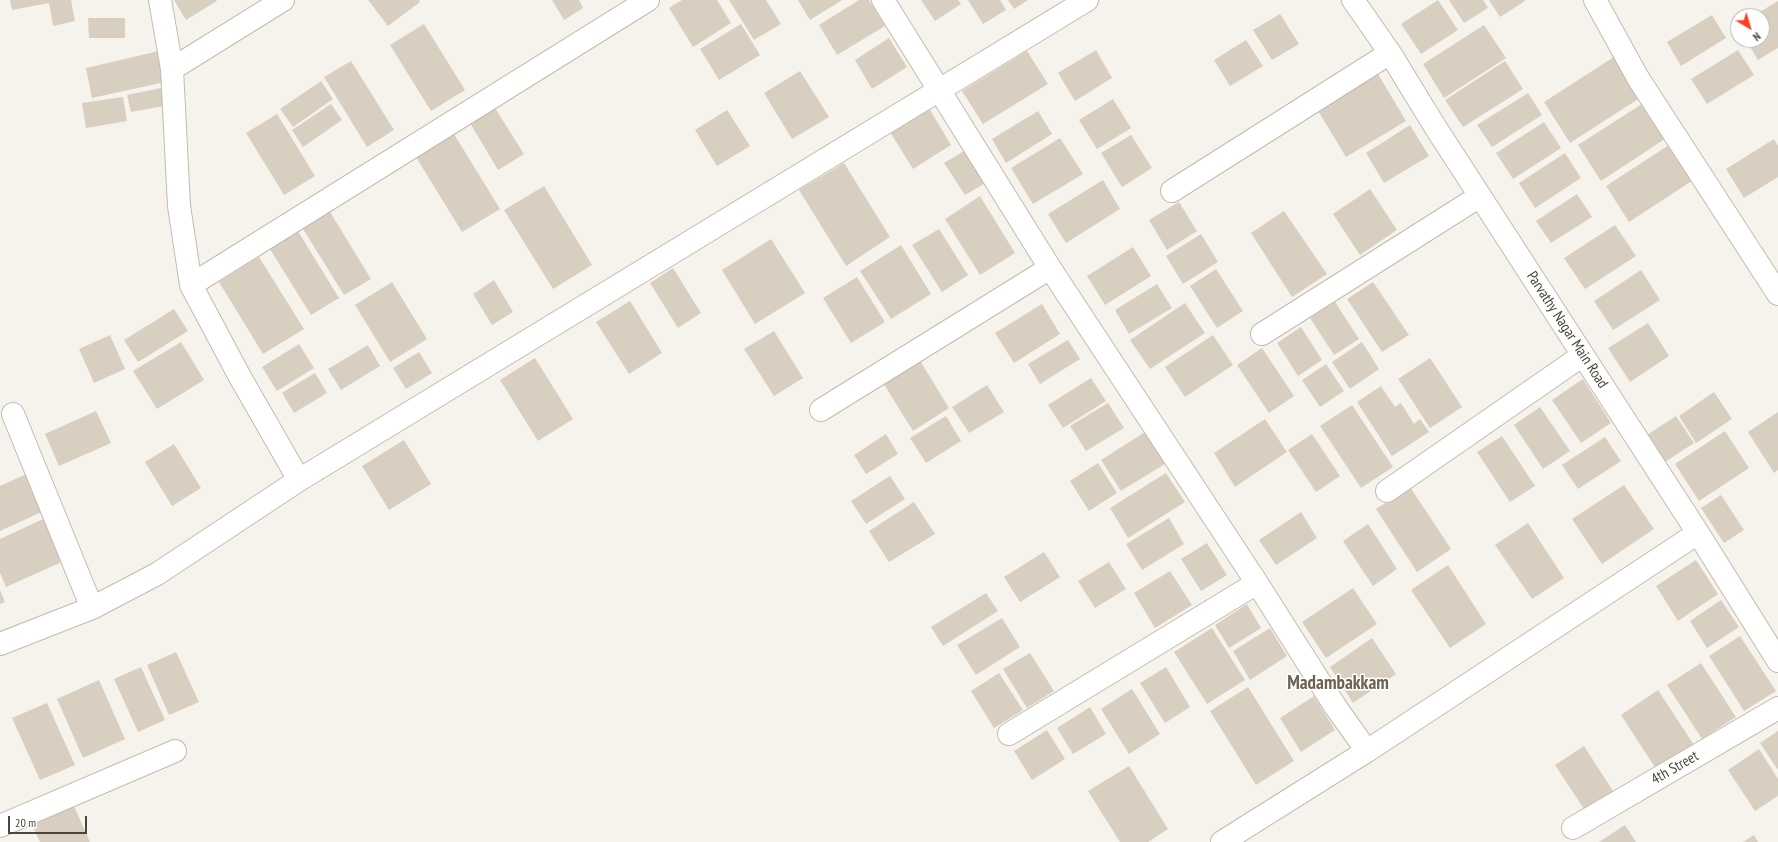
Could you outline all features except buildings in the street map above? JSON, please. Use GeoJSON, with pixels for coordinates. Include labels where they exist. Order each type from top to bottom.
{"type":"FeatureCollection","features":[{"type":"Feature","properties":{"kind":"street"},"geometry":{"type":"LineString","coordinates":[[160,0],[172,69],[179,206],[191,285],[240,377],[299,480]]}},
{"type":"Feature","properties":{"kind":"street"},"geometry":{"type":"LineString","coordinates":[[172,69],[283,0]]}},
{"type":"Feature","properties":{"kind":"street"},"geometry":{"type":"LineString","coordinates":[[191,285],[648,0]]}},
{"type":"Feature","properties":{"kind":"street"},"geometry":{"type":"LineString","coordinates":[[883,0],[1050,268],[1257,583],[1335,706],[1367,751]]}},
{"type":"Feature","properties":{"kind":"street"},"geometry":{"type":"LineString","coordinates":[[0,644],[92,608],[157,574],[299,480],[1087,0]]}},
{"type":"Feature","properties":{"kind":"street","name":"Parvathy Nagar Main Road"},"geometry":{"type":"LineString","coordinates":[[1353,0],[1390,53],[1480,196],[1698,533],[1778,661]]}},
{"type":"Feature","properties":{"kind":"street"},"geometry":{"type":"LineString","coordinates":[[1595,0],[1638,78],[1778,294]]}},
{"type":"Feature","properties":{"kind":"street"},"geometry":{"type":"LineString","coordinates":[[1172,191],[1390,53]]}},
{"type":"Feature","properties":{"kind":"street"},"geometry":{"type":"LineString","coordinates":[[1262,334],[1480,196]]}},
{"type":"Feature","properties":{"kind":"street"},"geometry":{"type":"LineString","coordinates":[[822,410],[1050,268]]}},
{"type":"Feature","properties":{"kind":"street"},"geometry":{"type":"LineString","coordinates":[[1387,491],[1583,355]]}},
{"type":"Feature","properties":{"kind":"street"},"geometry":{"type":"LineString","coordinates":[[13,414],[92,608]]}},
{"type":"Feature","properties":{"kind":"street"},"geometry":{"type":"LineString","coordinates":[[1222,842],[1367,751],[1698,533]]}},
{"type":"Feature","properties":{"kind":"street"},"geometry":{"type":"LineString","coordinates":[[1009,734],[1257,583]]}},
{"type":"Feature","properties":{"kind":"street","name":"4th Street"},"geometry":{"type":"LineString","coordinates":[[1573,828],[1778,708]]}},
{"type":"Feature","properties":{"kind":"street"},"geometry":{"type":"LineString","coordinates":[[0,826],[175,751]]}},
{"type":"Feature","properties":{"kind":"district","name":"Madambakkam"},"geometry":{"type":"Point","coordinates":[1338,684]}}]}
